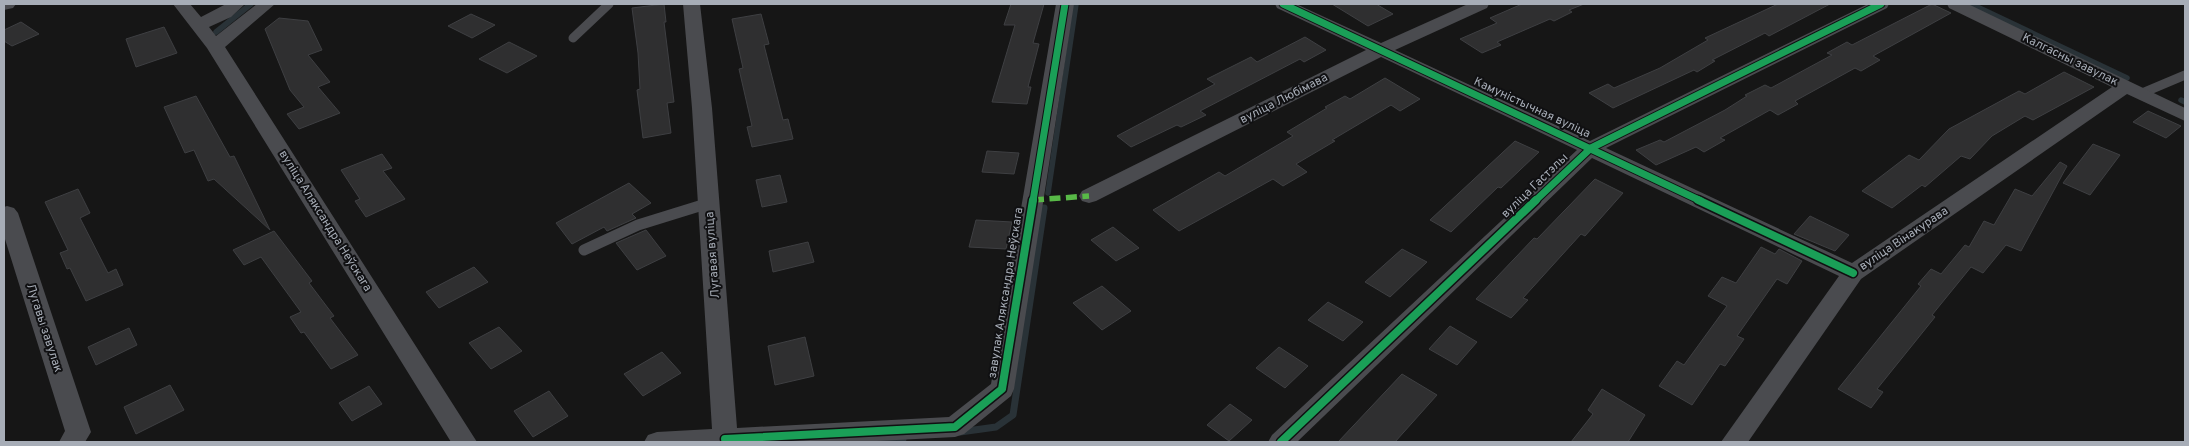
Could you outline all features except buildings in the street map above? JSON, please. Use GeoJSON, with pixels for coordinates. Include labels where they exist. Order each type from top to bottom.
{"type":"FeatureCollection","features":[{"type":"Feature","properties":{"kind":"street","name":"вуліца Аляксандра Неўскага"},"geometry":{"type":"LineString","coordinates":[[181,4],[215,46],[464,442]]}},
{"type":"Feature","properties":{"kind":"street"},"geometry":{"type":"LineString","coordinates":[[198,25],[225,13],[237,4]]}},
{"type":"Feature","properties":{"kind":"street"},"geometry":{"type":"LineString","coordinates":[[215,46],[268,4]]}},
{"type":"Feature","properties":{"kind":"street","name":"Лугавая вуліца"},"geometry":{"type":"LineString","coordinates":[[691,4],[702,108],[725,438]]}},
{"type":"Feature","properties":{"kind":"street","name":"завулак Аляксандра Неўскага"},"geometry":{"type":"LineString","coordinates":[[725,438],[955,427],[1002,389],[1065,4]]}},
{"type":"Feature","properties":{"kind":"street","name":"Камуністычная вуліца"},"geometry":{"type":"LineString","coordinates":[[1283,4],[1854,273]]}},
{"type":"Feature","properties":{"kind":"street","name":"вуліца Любімава"},"geometry":{"type":"LineString","coordinates":[[1089,196],[1381,50],[1481,4]]}},
{"type":"Feature","properties":{"kind":"street","name":"вуліца Гастэлы"},"geometry":{"type":"LineString","coordinates":[[1281,442],[1591,148],[1881,4]]}},
{"type":"Feature","properties":{"kind":"street","name":"Калгасны завулак"},"geometry":{"type":"LineString","coordinates":[[1956,4],[2185,115]]}},
{"type":"Feature","properties":{"kind":"street","name":"вуліца Вінакурава"},"geometry":{"type":"LineString","coordinates":[[1734,442],[1854,273],[2133,91]]}},
{"type":"Feature","properties":{"kind":"street","name":"Лугавы завулак"},"geometry":{"type":"LineString","coordinates":[[7,213],[78,432],[72,442]]}},
{"type":"Feature","properties":{"kind":"street"},"geometry":{"type":"LineString","coordinates":[[656,442],[725,438]]}},
{"type":"Feature","properties":{"kind":"lane"},"geometry":{"type":"LineString","coordinates":[[573,38],[609,4]]}},
{"type":"Feature","properties":{"kind":"lane"},"geometry":{"type":"LineString","coordinates":[[2133,91],[2185,75]]}},
{"type":"Feature","properties":{"kind":"lane"},"geometry":{"type":"LineString","coordinates":[[584,250],[638,225],[709,203]]}},
{"type":"Feature","properties":{"kind":"waterway"},"geometry":{"type":"LineString","coordinates":[[216,32],[251,4]]}},
{"type":"Feature","properties":{"kind":"waterway"},"geometry":{"type":"LineString","coordinates":[[1048,193],[1076,4]]}},
{"type":"Feature","properties":{"kind":"waterway"},"geometry":{"type":"LineString","coordinates":[[1971,4],[2127,78]]}},
{"type":"Feature","properties":{"kind":"waterway"},"geometry":{"type":"LineString","coordinates":[[2181,100],[2185,102]]}},
{"type":"Feature","properties":{"kind":"waterway"},"geometry":{"type":"LineString","coordinates":[[960,432],[996,427],[1013,415],[1044,208]]}},
{"type":"Feature","properties":{"kind":"waterway"},"geometry":{"type":"LineString","coordinates":[[879,442],[903,439]]}},
{"type":"Feature","properties":{"kind":"marked path"},"geometry":{"type":"LineString","coordinates":[[1033,200],[1089,196]]}},
{"type":"Feature","properties":{"kind":"cycle path"},"geometry":{"type":"LineString","coordinates":[[725,439],[955,427],[1002,389],[1065,4]]}},
{"type":"Feature","properties":{"kind":"cycle path"},"geometry":{"type":"LineString","coordinates":[[1283,4],[1853,273]]}},
{"type":"Feature","properties":{"kind":"cycle path"},"geometry":{"type":"LineString","coordinates":[[1281,442],[1591,148],[1881,4]]}}]}
